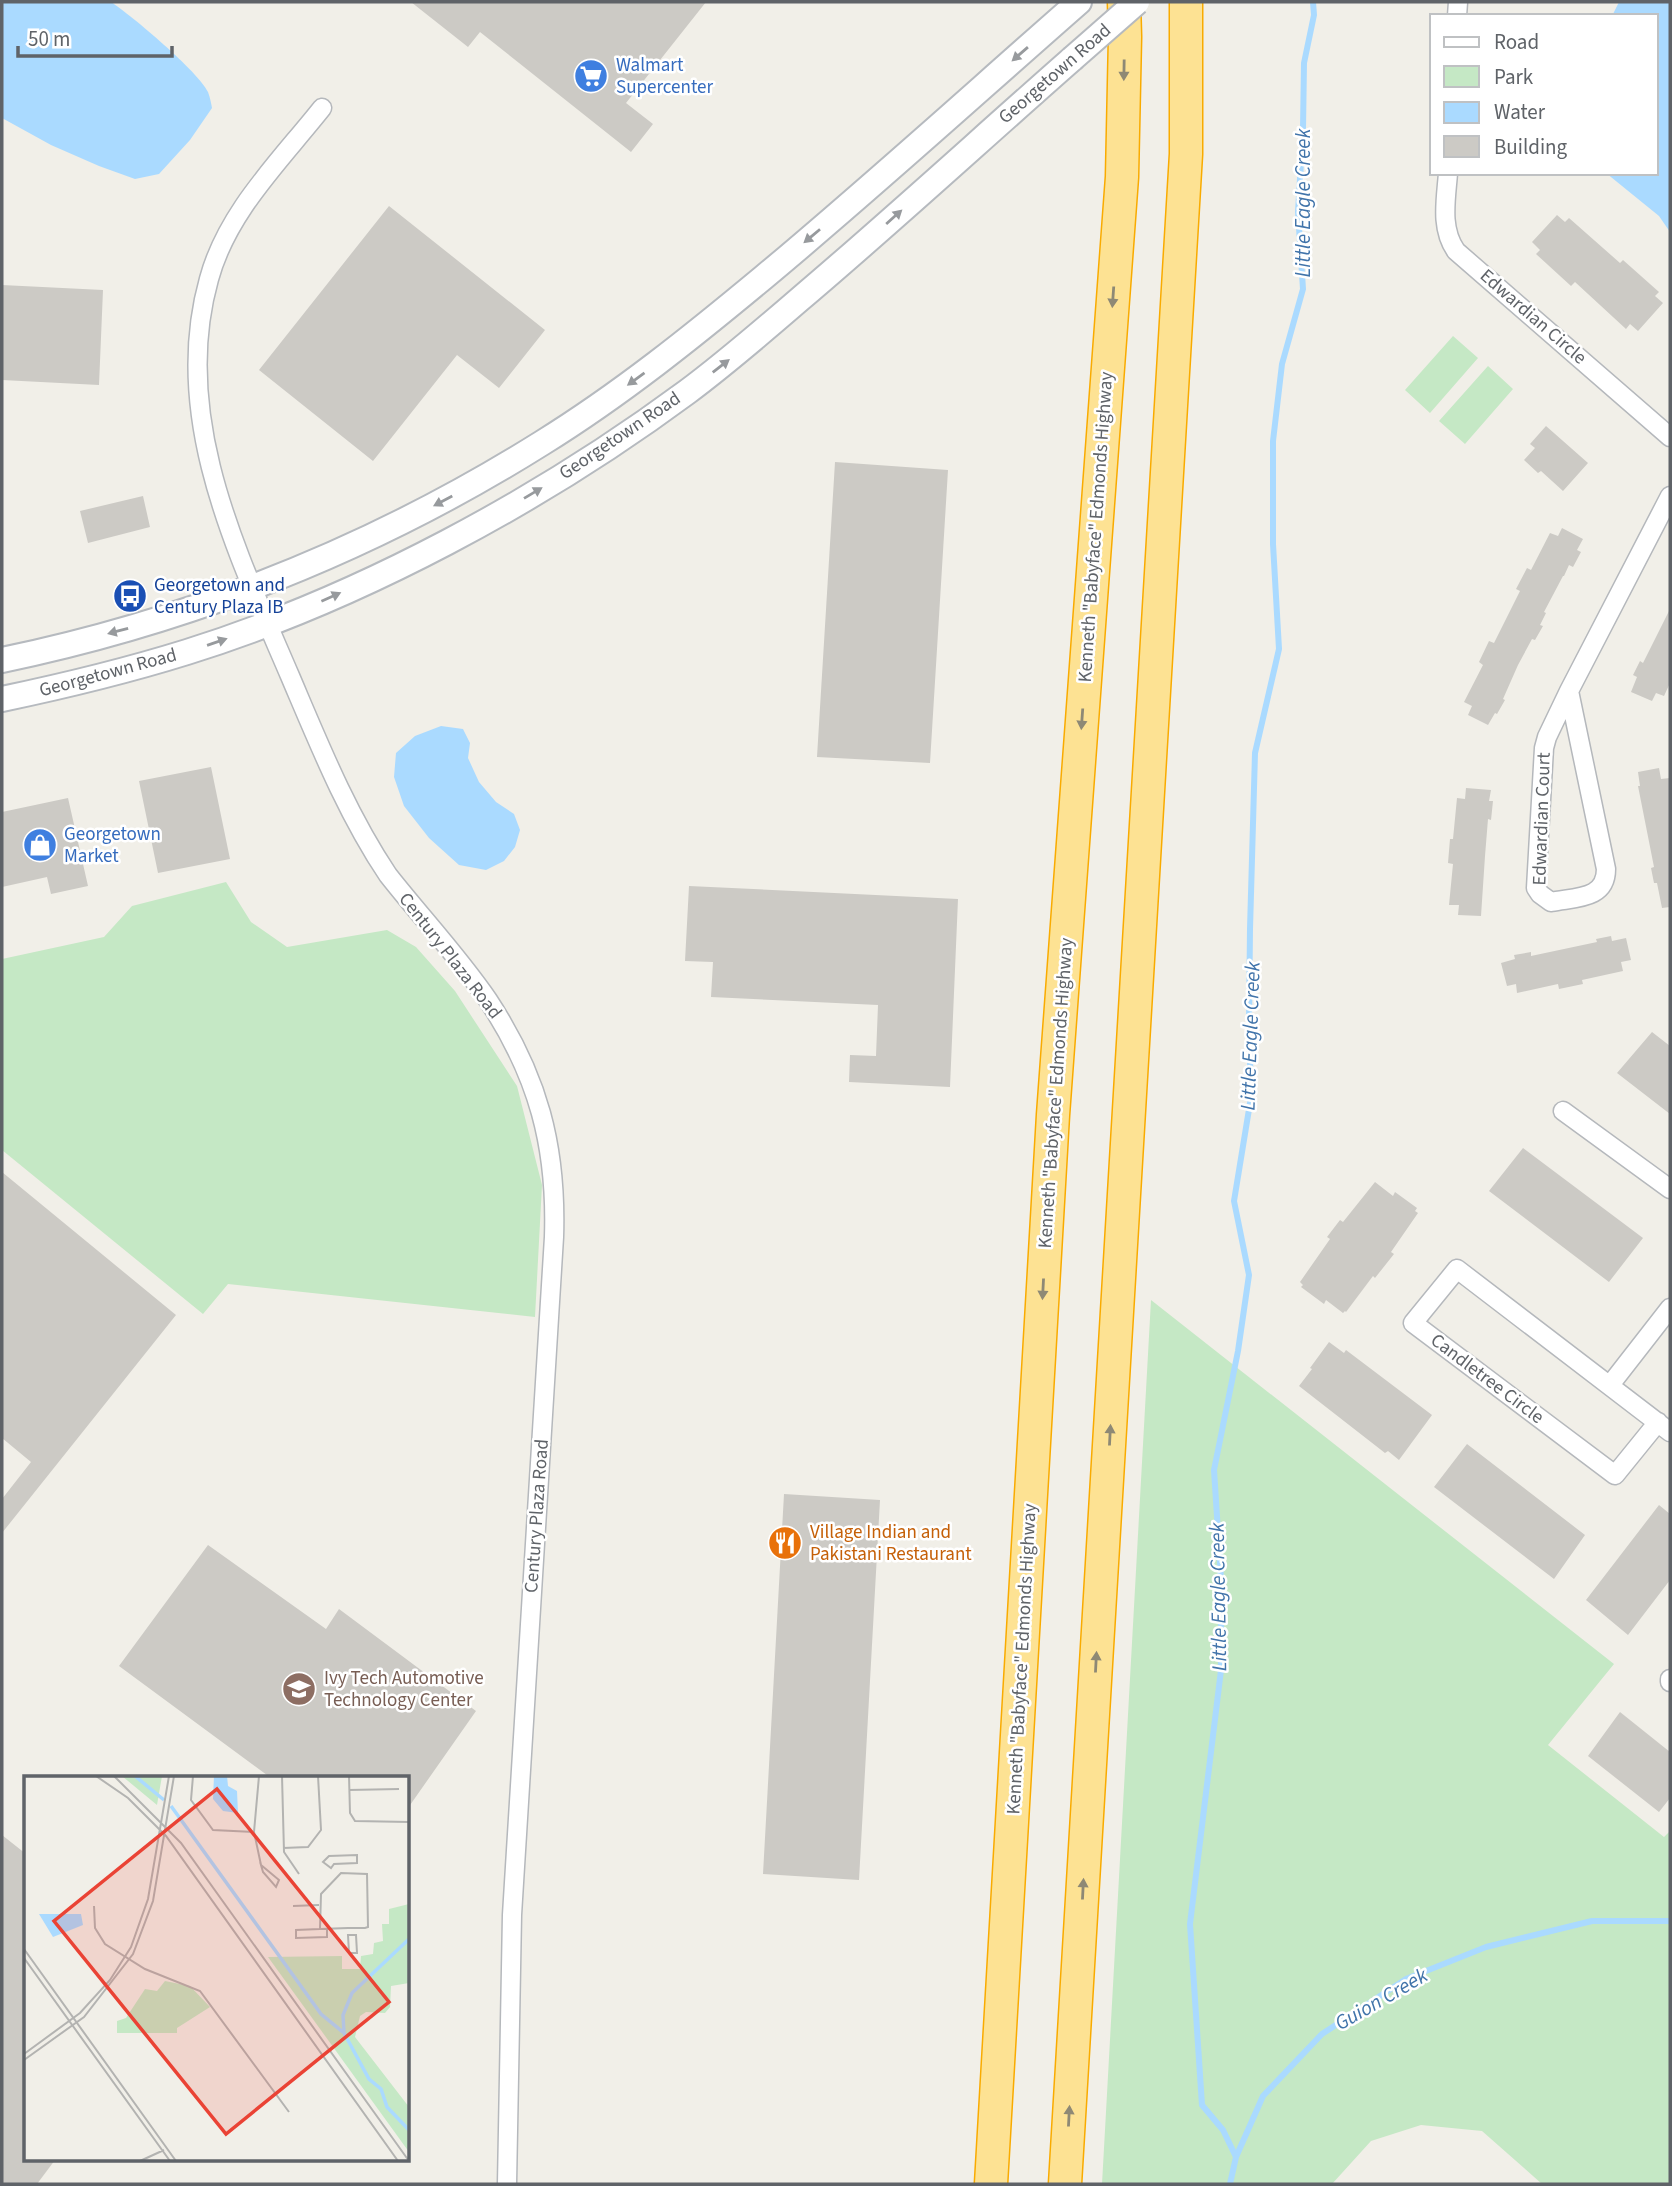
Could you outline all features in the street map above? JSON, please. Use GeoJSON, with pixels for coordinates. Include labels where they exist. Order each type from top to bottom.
{"type":"FeatureCollection","features":[{"type":"Feature","properties":{"kind":"highway","name":"Kenneth \"Babyface\" Edmonds Highway"},"geometry":{"type":"LineString","coordinates":[[991,2184],[1053,1115],[1122,177],[1124,2]]}},
{"type":"Feature","properties":{"kind":"highway"},"geometry":{"type":"LineString","coordinates":[[1065,2184],[1186,154],[1186,2]]}},
{"type":"Feature","properties":{"kind":"main road","name":"Georgetown Road"},"geometry":{"type":"LineString","coordinates":[[2,699],[187,652],[268,623],[427,552],[527,496],[628,433],[685,394],[744,348],[1137,2]]}},
{"type":"Feature","properties":{"kind":"main road","name":"Georgetown Road"},"geometry":{"type":"LineString","coordinates":[[2,660],[156,621],[253,587],[345,549],[449,498],[544,442],[607,400],[725,310],[1075,5]]}},
{"type":"Feature","properties":{"kind":"street","name":"Century Plaza Road"},"geometry":{"type":"LineString","coordinates":[[322,108],[233,224],[212,269],[198,326],[197,374],[204,439],[228,522],[322,752],[364,839],[388,876],[471,978],[502,1023],[525,1066],[546,1130],[555,1190],[554,1237],[512,1915],[507,2184]]}},
{"type":"Feature","properties":{"kind":"street","name":"Edwardian Circle"},"geometry":{"type":"LineString","coordinates":[[1448,175],[1446,233],[1456,251],[1670,437]]}},
{"type":"Feature","properties":{"kind":"street","name":"Edwardian Court"},"geometry":{"type":"LineString","coordinates":[[1569,691],[1606,877],[1602,887],[1594,893],[1551,902],[1536,888],[1544,748],[1550,729],[1569,691],[1670,496]]}},
{"type":"Feature","properties":{"kind":"street"},"geometry":{"type":"LineString","coordinates":[[1563,1111],[1670,1189]]}},
{"type":"Feature","properties":{"kind":"street","name":"Candletree Circle"},"geometry":{"type":"LineString","coordinates":[[1457,1269],[1610,1385],[1664,1427],[1615,1475],[1413,1323],[1457,1269]]}},
{"type":"Feature","properties":{"kind":"street"},"geometry":{"type":"LineString","coordinates":[[1610,1385],[1670,1308]]}},
{"type":"Feature","properties":{"kind":"green space"},"geometry":{"type":"Polygon","coordinates":[[[1453,336],[1478,358],[1430,413],[1405,390],[1453,336]]]}},
{"type":"Feature","properties":{"kind":"green space"},"geometry":{"type":"Polygon","coordinates":[[[1488,366],[1513,389],[1465,444],[1439,421],[1488,366]]]}},
{"type":"Feature","properties":{"kind":"green space"},"geometry":{"type":"Polygon","coordinates":[[[226,882],[251,922],[287,947],[387,930],[416,947],[455,991],[517,1086],[542,1185],[535,1317],[228,1284],[203,1314],[2,1150],[2,959],[104,937],[132,906],[226,882]]]}},
{"type":"Feature","properties":{"kind":"green space"},"geometry":{"type":"Polygon","coordinates":[[[1151,1300],[1614,1664],[1548,1745],[1664,1837],[1670,1831],[1670,2184],[1542,2184],[1482,2131],[1421,2125],[1371,2141],[1332,2184],[1102,2184],[1151,1300]]]}},
{"type":"Feature","properties":{"kind":"water"},"geometry":{"type":"Polygon","coordinates":[[[2,2],[111,2],[192,71],[208,92],[212,108],[190,140],[159,174],[135,179],[51,145],[2,118],[2,2]]]}},
{"type":"Feature","properties":{"kind":"water"},"geometry":{"type":"Polygon","coordinates":[[[1619,2],[1670,2],[1670,232],[1659,216],[1608,175],[1658,175],[1658,14],[1613,14],[1619,2]]]}},
{"type":"Feature","properties":{"kind":"water"},"geometry":{"type":"Polygon","coordinates":[[[441,726],[463,729],[470,743],[468,758],[479,782],[496,802],[514,814],[520,830],[515,847],[504,861],[486,870],[459,865],[429,838],[404,806],[394,777],[396,753],[415,736],[441,726]]]}},
{"type":"Feature","properties":{"kind":"building","name":"Walmart Supercenter"},"geometry":{"type":"Polygon","coordinates":[[[411,2],[706,2],[626,103],[653,124],[631,152],[480,32],[468,47],[411,2]]]}},
{"type":"Feature","properties":{"kind":"building"},"geometry":{"type":"Polygon","coordinates":[[[389,206],[545,330],[499,388],[457,355],[373,461],[259,370],[389,206]]]}},
{"type":"Feature","properties":{"kind":"building"},"geometry":{"type":"Polygon","coordinates":[[[1557,215],[1565,222],[1569,218],[1620,263],[1623,260],[1659,292],[1655,296],[1663,303],[1638,331],[1630,324],[1626,329],[1575,282],[1571,286],[1536,254],[1540,250],[1532,242],[1557,215]]]}},
{"type":"Feature","properties":{"kind":"building"},"geometry":{"type":"Polygon","coordinates":[[[2,285],[103,290],[99,385],[2,380],[2,285]]]}},
{"type":"Feature","properties":{"kind":"building"},"geometry":{"type":"Polygon","coordinates":[[[1546,426],[1588,463],[1563,491],[1524,460],[1535,448],[1530,444],[1546,426]]]}},
{"type":"Feature","properties":{"kind":"building"},"geometry":{"type":"Polygon","coordinates":[[[835,462],[948,470],[930,763],[817,757],[835,462]]]}},
{"type":"Feature","properties":{"kind":"building"},"geometry":{"type":"Polygon","coordinates":[[[143,496],[150,527],[88,543],[80,511],[143,496]]]}},
{"type":"Feature","properties":{"kind":"building"},"geometry":{"type":"Polygon","coordinates":[[[1562,528],[1583,539],[1577,550],[1581,552],[1573,567],[1569,565],[1563,576],[1544,612],[1546,613],[1540,625],[1543,626],[1535,640],[1532,639],[1518,665],[1503,699],[1505,700],[1488,725],[1468,715],[1472,706],[1464,702],[1483,665],[1479,662],[1489,641],[1494,643],[1520,591],[1516,589],[1527,568],[1531,570],[1550,533],[1558,536],[1562,528]]]}},
{"type":"Feature","properties":{"kind":"building"},"geometry":{"type":"Polygon","coordinates":[[[1670,609],[1670,683],[1664,696],[1656,693],[1652,701],[1631,692],[1637,677],[1633,675],[1640,661],[1643,663],[1670,609]]]}},
{"type":"Feature","properties":{"kind":"building"},"geometry":{"type":"Polygon","coordinates":[[[211,767],[230,859],[158,873],[139,781],[211,767]]]}},
{"type":"Feature","properties":{"kind":"building"},"geometry":{"type":"Polygon","coordinates":[[[1659,768],[1661,779],[1670,778],[1670,907],[1662,908],[1651,868],[1654,867],[1638,786],[1638,772],[1659,768]]]}},
{"type":"Feature","properties":{"kind":"building"},"geometry":{"type":"Polygon","coordinates":[[[1466,788],[1491,790],[1489,801],[1493,801],[1491,820],[1488,819],[1481,916],[1458,915],[1459,905],[1449,905],[1453,864],[1448,863],[1450,839],[1453,839],[1457,798],[1465,799],[1466,788]]]}},
{"type":"Feature","properties":{"kind":"building","name":"Georgetown Market"},"geometry":{"type":"Polygon","coordinates":[[[68,798],[88,886],[51,894],[47,877],[2,887],[2,812],[68,798]]]}},
{"type":"Feature","properties":{"kind":"building"},"geometry":{"type":"Polygon","coordinates":[[[689,886],[958,899],[950,1087],[849,1082],[850,1055],[876,1056],[878,1005],[711,997],[713,962],[685,961],[689,886]]]}},
{"type":"Feature","properties":{"kind":"building"},"geometry":{"type":"Polygon","coordinates":[[[1611,936],[1612,941],[1626,938],[1631,960],[1621,962],[1623,971],[1582,980],[1583,984],[1559,989],[1558,984],[1517,993],[1516,984],[1507,986],[1501,963],[1515,959],[1514,955],[1531,952],[1531,956],[1597,942],[1596,939],[1611,936]]]}},
{"type":"Feature","properties":{"kind":"building"},"geometry":{"type":"Polygon","coordinates":[[[1652,1032],[1670,1046],[1670,1114],[1617,1073],[1652,1032]]]}},
{"type":"Feature","properties":{"kind":"building"},"geometry":{"type":"Polygon","coordinates":[[[1523,1148],[1643,1238],[1609,1282],[1489,1191],[1523,1148]]]}},
{"type":"Feature","properties":{"kind":"building"},"geometry":{"type":"Polygon","coordinates":[[[2,1172],[176,1315],[2,1533],[2,1499],[31,1462],[2,1438],[2,1172]]]}},
{"type":"Feature","properties":{"kind":"building"},"geometry":{"type":"Polygon","coordinates":[[[1375,1182],[1393,1196],[1395,1192],[1417,1208],[1415,1211],[1418,1213],[1391,1252],[1394,1254],[1343,1313],[1326,1300],[1324,1304],[1301,1287],[1303,1285],[1300,1282],[1330,1239],[1327,1237],[1340,1220],[1343,1222],[1375,1182]]]}},
{"type":"Feature","properties":{"kind":"building"},"geometry":{"type":"Polygon","coordinates":[[[1329,1342],[1344,1353],[1346,1350],[1432,1415],[1399,1460],[1388,1451],[1385,1453],[1299,1386],[1329,1342]]]}},
{"type":"Feature","properties":{"kind":"building"},"geometry":{"type":"Polygon","coordinates":[[[1467,1444],[1585,1535],[1554,1579],[1434,1487],[1467,1444]]]}},
{"type":"Feature","properties":{"kind":"building"},"geometry":{"type":"Polygon","coordinates":[[[784,1494],[880,1500],[859,1880],[763,1874],[784,1494]]]}},
{"type":"Feature","properties":{"kind":"building"},"geometry":{"type":"Polygon","coordinates":[[[1659,1505],[1670,1514],[1670,1580],[1628,1635],[1586,1600],[1659,1505]]]}},
{"type":"Feature","properties":{"kind":"building","name":"Ivy Tech Automotive Technology Center"},"geometry":{"type":"Polygon","coordinates":[[[208,1545],[326,1629],[339,1609],[476,1711],[410,1805],[410,1776],[268,1776],[119,1666],[208,1545]]]}},
{"type":"Feature","properties":{"kind":"building"},"geometry":{"type":"Polygon","coordinates":[[[1620,1712],[1670,1752],[1670,1798],[1659,1812],[1588,1756],[1620,1712]]]}},
{"type":"Feature","properties":{"kind":"building"},"geometry":{"type":"Polygon","coordinates":[[[2,1835],[24,1852],[24,2162],[54,2162],[37,2184],[2,2184],[2,1835]]]}},
{"type":"Feature","properties":{"kind":"waterway","name":"Little Eagle Creek"},"geometry":{"type":"LineString","coordinates":[[1230,2184],[1236,2157],[1223,2130],[1202,2105],[1190,1924],[1221,1670],[1221,1578],[1214,1470],[1238,1351],[1249,1275],[1234,1201],[1251,1097],[1250,929],[1255,753],[1279,649],[1273,544],[1273,441],[1282,364],[1303,289],[1298,212],[1304,63],[1314,15],[1313,2]]}},
{"type":"Feature","properties":{"kind":"waterway","name":"Guion Creek"},"geometry":{"type":"LineString","coordinates":[[1236,2157],[1263,2096],[1322,2034],[1406,1979],[1486,1947],[1592,1921],[1670,1921]]}},
{"type":"Feature","properties":{"kind":"place","name":"Walmart Supercenter"},"geometry":{"type":"Point","coordinates":[591,76]}},
{"type":"Feature","properties":{"kind":"place","name":"Georgetown and Century Plaza IB"},"geometry":{"type":"Point","coordinates":[130,596]}},
{"type":"Feature","properties":{"kind":"place","name":"Georgetown Market"},"geometry":{"type":"Point","coordinates":[40,845]}},
{"type":"Feature","properties":{"kind":"place","name":"Village Indian and Pakistani Restaurant"},"geometry":{"type":"Point","coordinates":[785,1543]}},
{"type":"Feature","properties":{"kind":"place","name":"Ivy Tech Automotive Technology Center"},"geometry":{"type":"Point","coordinates":[299,1689]}}]}
